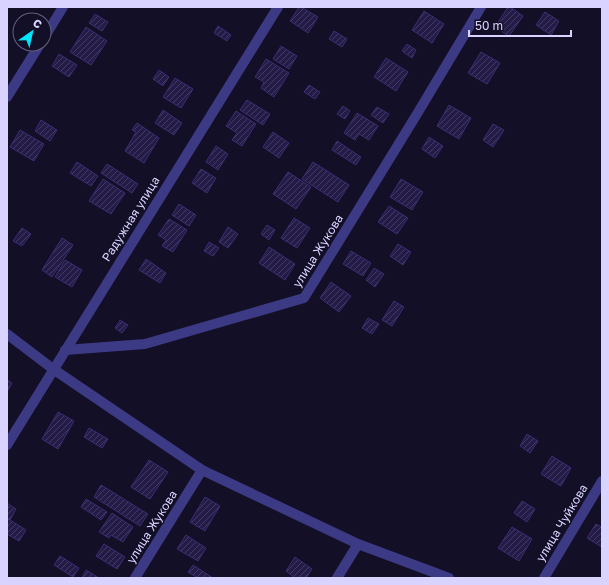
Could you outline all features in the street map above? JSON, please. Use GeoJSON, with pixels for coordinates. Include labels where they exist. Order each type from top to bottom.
{"type":"FeatureCollection","features":[{"type":"Feature","properties":{"kind":"street"},"geometry":{"type":"LineString","coordinates":[[52,25],[63,7]]}},
{"type":"Feature","properties":{"kind":"street","name":"Радужная улица"},"geometry":{"type":"LineString","coordinates":[[7,445],[278,7]]}},
{"type":"Feature","properties":{"kind":"street","name":"улица Жукова"},"geometry":{"type":"LineString","coordinates":[[65,350],[145,344],[304,298],[481,7]]}},
{"type":"Feature","properties":{"kind":"street"},"geometry":{"type":"LineString","coordinates":[[7,97],[35,52]]}},
{"type":"Feature","properties":{"kind":"street"},"geometry":{"type":"LineString","coordinates":[[7,334],[53,369],[202,470],[358,544],[449,578]]}},
{"type":"Feature","properties":{"kind":"street","name":"улица Жукова"},"geometry":{"type":"LineString","coordinates":[[135,578],[202,470]]}},
{"type":"Feature","properties":{"kind":"street","name":"улица Чуйкова"},"geometry":{"type":"LineString","coordinates":[[544,578],[602,481]]}},
{"type":"Feature","properties":{"kind":"street"},"geometry":{"type":"LineString","coordinates":[[337,578],[358,544]]}},
{"type":"Feature","properties":{"kind":"building"},"geometry":{"type":"Polygon","coordinates":[[[299,7],[318,17],[308,33],[290,21],[299,7]]]}},
{"type":"Feature","properties":{"kind":"building"},"geometry":{"type":"Polygon","coordinates":[[[508,7],[523,16],[509,36],[495,27],[508,7]]]}},
{"type":"Feature","properties":{"kind":"building"},"geometry":{"type":"Polygon","coordinates":[[[424,11],[444,24],[432,43],[412,30],[424,11]]]}},
{"type":"Feature","properties":{"kind":"building"},"geometry":{"type":"Polygon","coordinates":[[[545,12],[559,21],[551,35],[536,25],[545,12]]]}},
{"type":"Feature","properties":{"kind":"building"},"geometry":{"type":"Polygon","coordinates":[[[95,14],[108,22],[102,31],[89,23],[95,14]]]}},
{"type":"Feature","properties":{"kind":"building"},"geometry":{"type":"Polygon","coordinates":[[[218,26],[231,35],[227,41],[214,33],[218,26]]]}},
{"type":"Feature","properties":{"kind":"building"},"geometry":{"type":"Polygon","coordinates":[[[86,27],[107,41],[91,65],[70,52],[86,27]]]}},
{"type":"Feature","properties":{"kind":"building"},"geometry":{"type":"Polygon","coordinates":[[[334,31],[347,39],[342,47],[329,39],[334,31]]]}},
{"type":"Feature","properties":{"kind":"building"},"geometry":{"type":"Polygon","coordinates":[[[407,44],[416,50],[412,58],[402,51],[407,44]]]}},
{"type":"Feature","properties":{"kind":"building"},"geometry":{"type":"Polygon","coordinates":[[[281,46],[297,56],[289,69],[273,59],[281,46]]]}},
{"type":"Feature","properties":{"kind":"building"},"geometry":{"type":"Polygon","coordinates":[[[481,52],[500,63],[487,84],[468,73],[481,52]]]}},
{"type":"Feature","properties":{"kind":"building"},"geometry":{"type":"Polygon","coordinates":[[[59,54],[77,65],[69,77],[52,66],[59,54]]]}},
{"type":"Feature","properties":{"kind":"building"},"geometry":{"type":"Polygon","coordinates":[[[386,58],[408,72],[396,91],[374,77],[386,58]]]}},
{"type":"Feature","properties":{"kind":"building"},"geometry":{"type":"Polygon","coordinates":[[[266,59],[289,73],[274,97],[261,88],[264,82],[255,77],[266,59]]]}},
{"type":"Feature","properties":{"kind":"building"},"geometry":{"type":"Polygon","coordinates":[[[159,70],[169,77],[163,86],[153,79],[159,70]]]}},
{"type":"Feature","properties":{"kind":"building"},"geometry":{"type":"Polygon","coordinates":[[[175,78],[193,89],[181,108],[163,97],[175,78]]]}},
{"type":"Feature","properties":{"kind":"building"},"geometry":{"type":"Polygon","coordinates":[[[309,85],[320,92],[315,99],[304,92],[309,85]]]}},
{"type":"Feature","properties":{"kind":"building"},"geometry":{"type":"Polygon","coordinates":[[[247,100],[270,114],[263,125],[240,110],[247,100]]]}},
{"type":"Feature","properties":{"kind":"building"},"geometry":{"type":"Polygon","coordinates":[[[449,105],[471,118],[459,139],[437,126],[449,105]]]}},
{"type":"Feature","properties":{"kind":"building"},"geometry":{"type":"Polygon","coordinates":[[[343,106],[350,111],[345,119],[337,114],[343,106]]]}},
{"type":"Feature","properties":{"kind":"building"},"geometry":{"type":"Polygon","coordinates":[[[377,107],[389,114],[383,123],[371,115],[377,107]]]}},
{"type":"Feature","properties":{"kind":"building"},"geometry":{"type":"Polygon","coordinates":[[[163,110],[182,123],[174,135],[155,123],[163,110]]]}},
{"type":"Feature","properties":{"kind":"building"},"geometry":{"type":"Polygon","coordinates":[[[236,111],[256,124],[242,146],[232,140],[237,133],[226,126],[236,111]]]}},
{"type":"Feature","properties":{"kind":"building"},"geometry":{"type":"Polygon","coordinates":[[[357,113],[378,126],[369,140],[359,134],[355,140],[344,133],[357,113]]]}},
{"type":"Feature","properties":{"kind":"building"},"geometry":{"type":"Polygon","coordinates":[[[41,120],[57,130],[50,141],[35,131],[41,120]]]}},
{"type":"Feature","properties":{"kind":"building"},"geometry":{"type":"Polygon","coordinates":[[[137,123],[159,138],[144,163],[125,151],[136,132],[132,130],[137,123]]]}},
{"type":"Feature","properties":{"kind":"building"},"geometry":{"type":"Polygon","coordinates":[[[493,124],[504,130],[493,147],[483,140],[493,124]]]}},
{"type":"Feature","properties":{"kind":"building"},"geometry":{"type":"Polygon","coordinates":[[[20,130],[44,144],[34,161],[10,147],[20,130]]]}},
{"type":"Feature","properties":{"kind":"building"},"geometry":{"type":"Polygon","coordinates":[[[273,132],[289,143],[279,158],[263,147],[273,132]]]}},
{"type":"Feature","properties":{"kind":"building"},"geometry":{"type":"Polygon","coordinates":[[[429,137],[443,146],[435,158],[422,149],[429,137]]]}},
{"type":"Feature","properties":{"kind":"building"},"geometry":{"type":"Polygon","coordinates":[[[337,141],[361,157],[356,165],[332,150],[337,141]]]}},
{"type":"Feature","properties":{"kind":"building"},"geometry":{"type":"Polygon","coordinates":[[[216,146],[228,154],[218,170],[206,162],[216,146]]]}},
{"type":"Feature","properties":{"kind":"building"},"geometry":{"type":"Polygon","coordinates":[[[77,162],[98,176],[91,186],[70,173],[77,162]]]}},
{"type":"Feature","properties":{"kind":"building"},"geometry":{"type":"Polygon","coordinates":[[[313,162],[349,185],[338,202],[302,179],[313,162]]]}},
{"type":"Feature","properties":{"kind":"building"},"geometry":{"type":"Polygon","coordinates":[[[107,164],[138,184],[132,193],[101,173],[107,164]]]}},
{"type":"Feature","properties":{"kind":"building"},"geometry":{"type":"Polygon","coordinates":[[[201,169],[216,178],[207,193],[192,183],[201,169]]]}},
{"type":"Feature","properties":{"kind":"building"},"geometry":{"type":"Polygon","coordinates":[[[288,172],[311,187],[296,209],[273,194],[288,172]]]}},
{"type":"Feature","properties":{"kind":"building"},"geometry":{"type":"Polygon","coordinates":[[[103,179],[125,193],[111,214],[89,201],[103,179]]]}},
{"type":"Feature","properties":{"kind":"building"},"geometry":{"type":"Polygon","coordinates":[[[401,179],[423,192],[412,210],[390,197],[401,179]]]}},
{"type":"Feature","properties":{"kind":"building"},"geometry":{"type":"Polygon","coordinates":[[[179,204],[196,215],[189,226],[172,215],[179,204]]]}},
{"type":"Feature","properties":{"kind":"building"},"geometry":{"type":"Polygon","coordinates":[[[389,206],[408,218],[397,234],[378,222],[389,206]]]}},
{"type":"Feature","properties":{"kind":"building"},"geometry":{"type":"Polygon","coordinates":[[[294,218],[310,228],[297,248],[281,238],[294,218]]]}},
{"type":"Feature","properties":{"kind":"building"},"geometry":{"type":"Polygon","coordinates":[[[169,219],[187,230],[173,252],[162,246],[166,240],[158,235],[169,219]]]}},
{"type":"Feature","properties":{"kind":"building"},"geometry":{"type":"Polygon","coordinates":[[[267,225],[275,230],[269,240],[261,234],[267,225]]]}},
{"type":"Feature","properties":{"kind":"building"},"geometry":{"type":"Polygon","coordinates":[[[228,227],[238,234],[228,248],[219,242],[228,227]]]}},
{"type":"Feature","properties":{"kind":"building"},"geometry":{"type":"Polygon","coordinates":[[[22,228],[31,234],[22,246],[13,241],[22,228]]]}},
{"type":"Feature","properties":{"kind":"building"},"geometry":{"type":"Polygon","coordinates":[[[62,238],[73,245],[52,277],[42,270],[62,238]]]}},
{"type":"Feature","properties":{"kind":"building"},"geometry":{"type":"Polygon","coordinates":[[[209,242],[219,248],[213,256],[204,251],[209,242]]]}},
{"type":"Feature","properties":{"kind":"building"},"geometry":{"type":"Polygon","coordinates":[[[398,244],[411,252],[403,265],[390,256],[398,244]]]}},
{"type":"Feature","properties":{"kind":"building"},"geometry":{"type":"Polygon","coordinates":[[[269,247],[295,264],[285,280],[259,263],[269,247]]]}},
{"type":"Feature","properties":{"kind":"building"},"geometry":{"type":"Polygon","coordinates":[[[351,251],[371,263],[363,276],[343,264],[351,251]]]}},
{"type":"Feature","properties":{"kind":"building"},"geometry":{"type":"Polygon","coordinates":[[[146,259],[166,273],[160,283],[139,270],[146,259]]]}},
{"type":"Feature","properties":{"kind":"building"},"geometry":{"type":"Polygon","coordinates":[[[65,260],[82,270],[72,287],[55,277],[65,260]]]}},
{"type":"Feature","properties":{"kind":"building"},"geometry":{"type":"Polygon","coordinates":[[[374,268],[384,274],[375,287],[366,280],[374,268]]]}},
{"type":"Feature","properties":{"kind":"building"},"geometry":{"type":"Polygon","coordinates":[[[331,282],[351,296],[339,312],[320,298],[331,282]]]}},
{"type":"Feature","properties":{"kind":"building"},"geometry":{"type":"Polygon","coordinates":[[[394,301],[404,307],[392,326],[382,320],[394,301]]]}},
{"type":"Feature","properties":{"kind":"building"},"geometry":{"type":"Polygon","coordinates":[[[368,318],[379,324],[372,334],[362,328],[368,318]]]}},
{"type":"Feature","properties":{"kind":"building"},"geometry":{"type":"Polygon","coordinates":[[[120,320],[128,325],[122,333],[115,328],[120,320]]]}},
{"type":"Feature","properties":{"kind":"building"},"geometry":{"type":"Polygon","coordinates":[[[7,380],[12,383],[7,392],[7,380]]]}},
{"type":"Feature","properties":{"kind":"building"},"geometry":{"type":"Polygon","coordinates":[[[58,412],[74,421],[58,449],[42,439],[58,412]]]}},
{"type":"Feature","properties":{"kind":"building"},"geometry":{"type":"Polygon","coordinates":[[[89,428],[108,439],[102,448],[84,437],[89,428]]]}},
{"type":"Feature","properties":{"kind":"building"},"geometry":{"type":"Polygon","coordinates":[[[527,434],[538,441],[530,453],[520,446],[527,434]]]}},
{"type":"Feature","properties":{"kind":"building"},"geometry":{"type":"Polygon","coordinates":[[[552,456],[571,468],[561,486],[541,474],[552,456]]]}},
{"type":"Feature","properties":{"kind":"building"},"geometry":{"type":"Polygon","coordinates":[[[149,460],[168,472],[150,499],[131,487],[149,460]]]}},
{"type":"Feature","properties":{"kind":"building"},"geometry":{"type":"Polygon","coordinates":[[[101,485],[148,514],[140,526],[94,497],[101,485]]]}},
{"type":"Feature","properties":{"kind":"building"},"geometry":{"type":"Polygon","coordinates":[[[205,497],[220,506],[205,531],[190,522],[205,497]]]}},
{"type":"Feature","properties":{"kind":"building"},"geometry":{"type":"Polygon","coordinates":[[[86,499],[107,512],[101,520],[81,507],[86,499]]]}},
{"type":"Feature","properties":{"kind":"building"},"geometry":{"type":"Polygon","coordinates":[[[522,501],[535,509],[527,522],[514,513],[522,501]]]}},
{"type":"Feature","properties":{"kind":"building"},"geometry":{"type":"Polygon","coordinates":[[[7,503],[16,509],[10,520],[7,518],[7,503]]]}},
{"type":"Feature","properties":{"kind":"building"},"geometry":{"type":"Polygon","coordinates":[[[112,513],[133,527],[123,542],[111,535],[109,538],[99,532],[112,513]]]}},
{"type":"Feature","properties":{"kind":"building"},"geometry":{"type":"Polygon","coordinates":[[[7,518],[26,530],[19,541],[7,534],[7,518]]]}},
{"type":"Feature","properties":{"kind":"building"},"geometry":{"type":"Polygon","coordinates":[[[596,524],[602,527],[602,547],[587,538],[596,524]]]}},
{"type":"Feature","properties":{"kind":"building"},"geometry":{"type":"Polygon","coordinates":[[[512,527],[532,539],[519,561],[498,548],[512,527]]]}},
{"type":"Feature","properties":{"kind":"building"},"geometry":{"type":"Polygon","coordinates":[[[186,535],[206,548],[198,561],[177,549],[186,535]]]}},
{"type":"Feature","properties":{"kind":"building"},"geometry":{"type":"Polygon","coordinates":[[[104,544],[125,557],[117,569],[96,556],[104,544]]]}},
{"type":"Feature","properties":{"kind":"building"},"geometry":{"type":"Polygon","coordinates":[[[60,556],[79,568],[73,577],[54,565],[60,556]]]}},
{"type":"Feature","properties":{"kind":"building"},"geometry":{"type":"Polygon","coordinates":[[[295,557],[312,569],[306,578],[295,578],[286,571],[295,557]]]}},
{"type":"Feature","properties":{"kind":"building"},"geometry":{"type":"Polygon","coordinates":[[[193,565],[213,578],[198,578],[188,572],[193,565]]]}},
{"type":"Feature","properties":{"kind":"building"},"geometry":{"type":"Polygon","coordinates":[[[86,570],[99,578],[82,578],[86,570]]]}}]}
